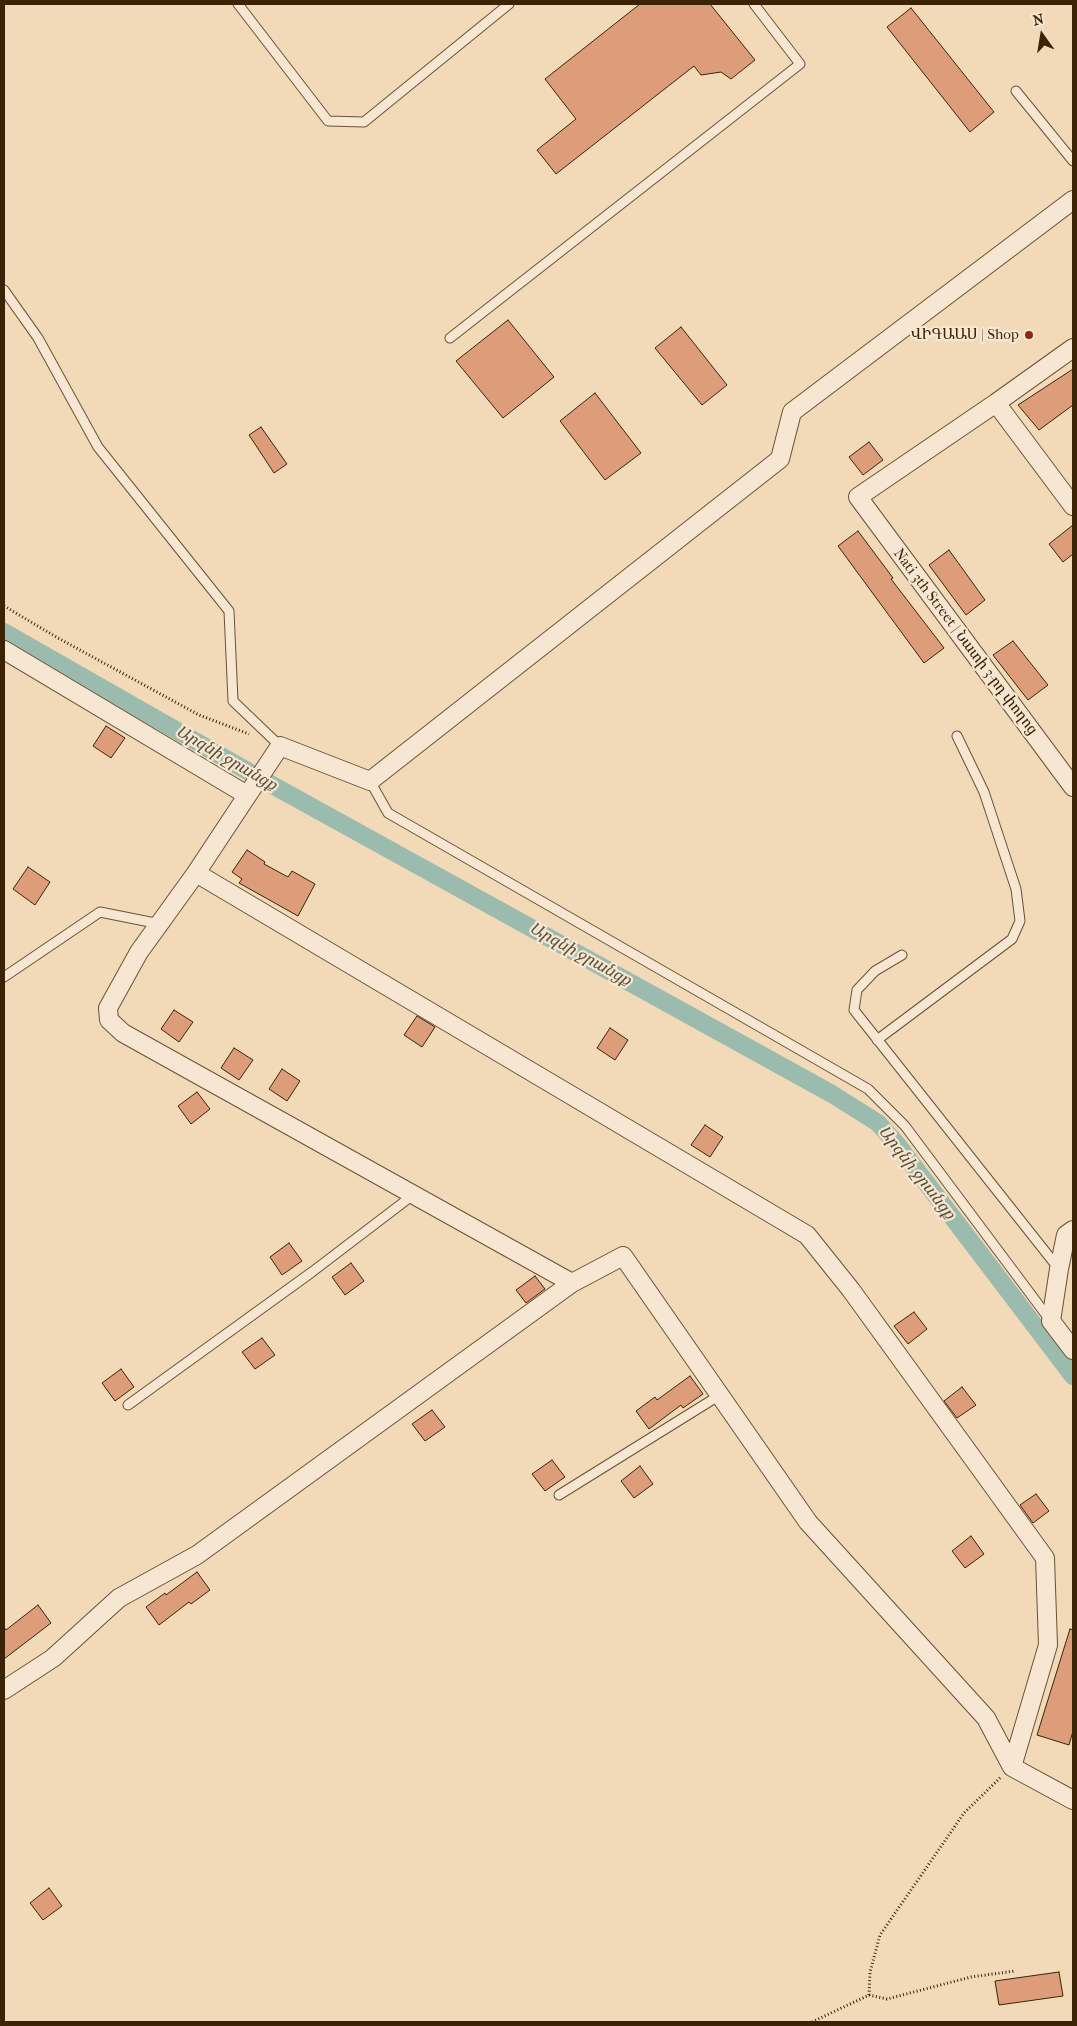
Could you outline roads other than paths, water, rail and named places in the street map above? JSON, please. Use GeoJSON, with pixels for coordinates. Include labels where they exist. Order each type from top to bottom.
{"type":"FeatureCollection","features":[{"type":"Feature","properties":{"kind":"street"},"geometry":{"type":"LineString","coordinates":[[572,1284],[122,1033],[109,1020],[108,1008],[139,952],[196,873],[280,746],[370,781],[780,459],[792,412],[1073,200]]}},
{"type":"Feature","properties":{"kind":"street"},"geometry":{"type":"LineString","coordinates":[[1073,348],[996,403],[1073,506]]}},
{"type":"Feature","properties":{"kind":"street","name":"Nati 3th Street | Նատի 3-րդ փողոց"},"geometry":{"type":"LineString","coordinates":[[996,403],[858,497],[1073,787]]}},
{"type":"Feature","properties":{"kind":"street"},"geometry":{"type":"LineString","coordinates":[[4,650],[251,789]]}},
{"type":"Feature","properties":{"kind":"street"},"geometry":{"type":"LineString","coordinates":[[196,873],[807,1235],[851,1290],[1045,1558],[1048,1645],[1012,1766]]}},
{"type":"Feature","properties":{"kind":"street"},"geometry":{"type":"LineString","coordinates":[[1073,1230],[1066,1235],[1051,1321],[1073,1350]]}},
{"type":"Feature","properties":{"kind":"street"},"geometry":{"type":"LineString","coordinates":[[4,1690],[53,1658],[119,1598],[197,1556],[572,1284],[623,1256],[808,1522],[986,1718],[1012,1766],[1073,1800]]}},
{"type":"Feature","properties":{"kind":"lane"},"geometry":{"type":"LineString","coordinates":[[238,4],[328,121],[364,122],[508,4]]}},
{"type":"Feature","properties":{"kind":"lane"},"geometry":{"type":"LineString","coordinates":[[450,338],[800,64],[754,4]]}},
{"type":"Feature","properties":{"kind":"lane"},"geometry":{"type":"LineString","coordinates":[[1016,91],[1073,161]]}},
{"type":"Feature","properties":{"kind":"lane"},"geometry":{"type":"LineString","coordinates":[[4,290],[38,338],[98,447],[229,611],[234,701],[280,746]]}},
{"type":"Feature","properties":{"kind":"lane"},"geometry":{"type":"LineString","coordinates":[[877,1040],[1012,940],[1020,921],[1016,889],[984,792],[957,736]]}},
{"type":"Feature","properties":{"kind":"lane"},"geometry":{"type":"LineString","coordinates":[[370,781],[388,813],[868,1089],[905,1126],[1051,1321]]}},
{"type":"Feature","properties":{"kind":"lane"},"geometry":{"type":"LineString","coordinates":[[4,977],[100,912],[160,924]]}},
{"type":"Feature","properties":{"kind":"lane"},"geometry":{"type":"LineString","coordinates":[[902,955],[875,971],[857,990],[854,1010],[1059,1269]]}},
{"type":"Feature","properties":{"kind":"lane"},"geometry":{"type":"LineString","coordinates":[[128,1405],[312,1272],[413,1195]]}},
{"type":"Feature","properties":{"kind":"lane"},"geometry":{"type":"LineString","coordinates":[[559,1495],[720,1395]]}},
{"type":"Feature","properties":{"kind":"waterway","name":"Արզնի ջրանցք"},"geometry":{"type":"LineString","coordinates":[[4,632],[265,781],[832,1094],[878,1123],[896,1143],[1073,1376]]}},
{"type":"Feature","properties":{"kind":"place","name":"ՎԻԳԱԱՍ | Shop"},"geometry":{"type":"Point","coordinates":[1029,335]}}]}
